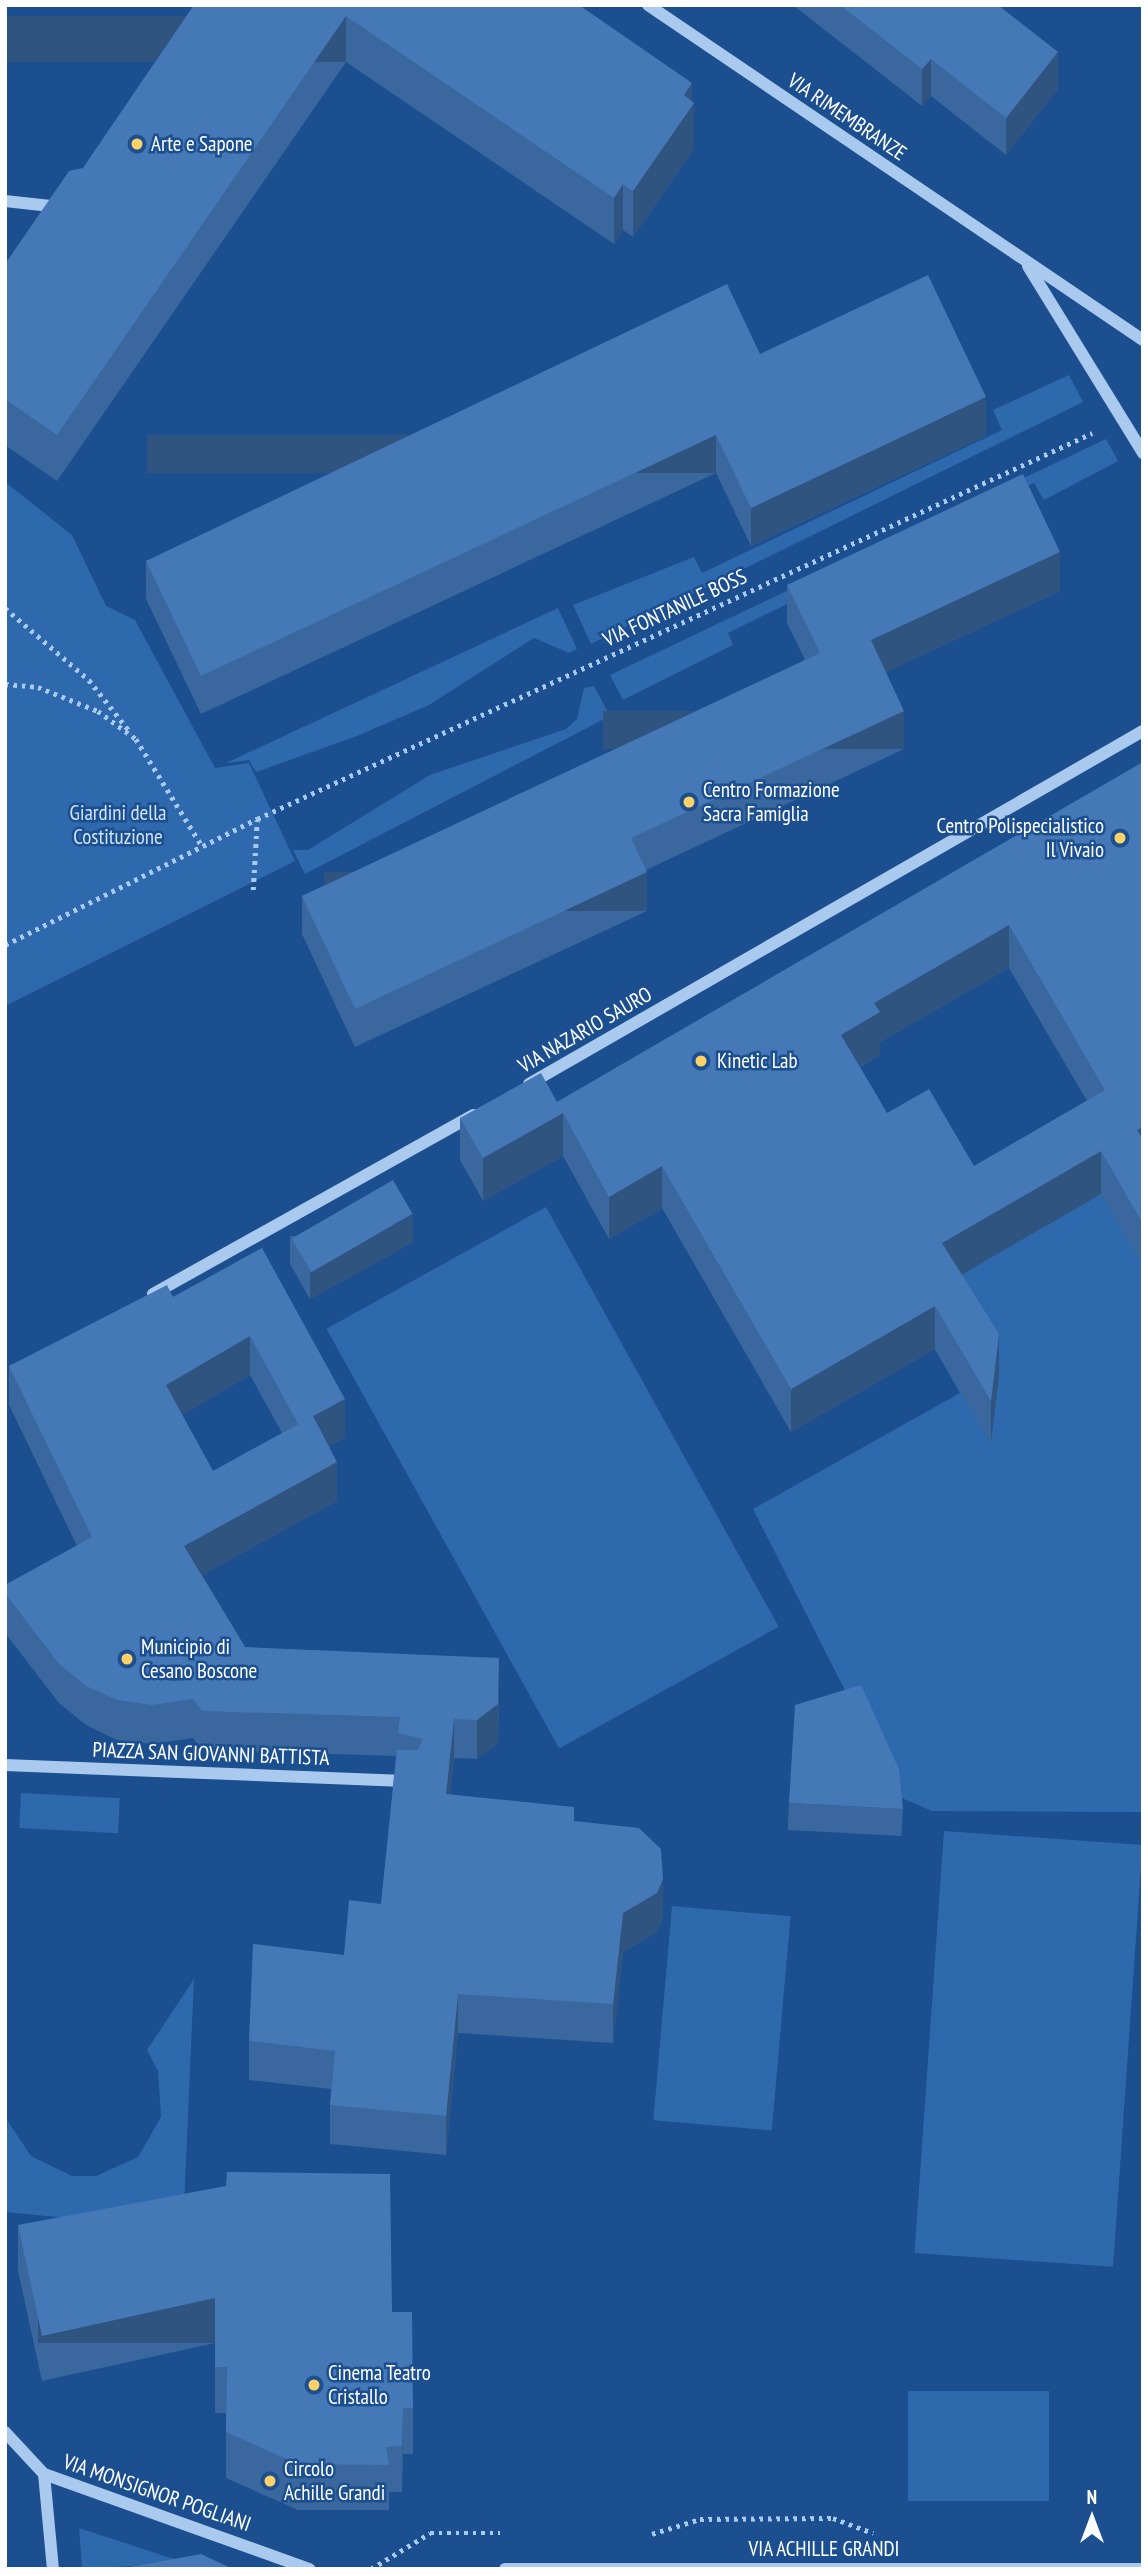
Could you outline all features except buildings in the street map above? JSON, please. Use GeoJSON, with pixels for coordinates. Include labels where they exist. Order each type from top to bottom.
{"type":"FeatureCollection","features":[{"type":"Feature","properties":{"kind":"street","name":"VIA RIMEMBRANZE"},"geometry":{"type":"LineString","coordinates":[[648,5],[1143,340]]}},
{"type":"Feature","properties":{"kind":"street"},"geometry":{"type":"LineString","coordinates":[[5,201],[76,209]]}},
{"type":"Feature","properties":{"kind":"street","name":"VIA RIMEMBRANZE"},"geometry":{"type":"LineString","coordinates":[[1024,260],[1143,453]]}},
{"type":"Feature","properties":{"kind":"street","name":"VIA NAZARIO SAURO"},"geometry":{"type":"LineString","coordinates":[[519,1090],[1143,730]]}},
{"type":"Feature","properties":{"kind":"street"},"geometry":{"type":"LineString","coordinates":[[137,1302],[483,1110]]}},
{"type":"Feature","properties":{"kind":"street","name":"PIAZZA SAN GIOVANNI BATTISTA"},"geometry":{"type":"LineString","coordinates":[[5,1765],[415,1782]]}},
{"type":"Feature","properties":{"kind":"street","name":"VIA MONSIGNOR POGLIANI"},"geometry":{"type":"LineString","coordinates":[[5,2432],[44,2474],[309,2569]]}},
{"type":"Feature","properties":{"kind":"street"},"geometry":{"type":"LineString","coordinates":[[44,2474],[52,2569]]}},
{"type":"Feature","properties":{"kind":"street","name":"VIA ACHILLE GRANDI"},"geometry":{"type":"LineString","coordinates":[[505,2569],[1143,2569]]}},
{"type":"Feature","properties":{"kind":"path","name":"VIA FONTANILE BOSS"},"geometry":{"type":"LineString","coordinates":[[5,945],[257,819],[1106,426]]}},
{"type":"Feature","properties":{"kind":"path"},"geometry":{"type":"LineString","coordinates":[[5,608],[89,680],[136,739],[202,846]]}},
{"type":"Feature","properties":{"kind":"path"},"geometry":{"type":"LineString","coordinates":[[5,684],[38,687],[98,711],[136,739]]}},
{"type":"Feature","properties":{"kind":"path"},"geometry":{"type":"LineString","coordinates":[[253,890],[257,819]]}},
{"type":"Feature","properties":{"kind":"green space"},"geometry":{"type":"Polygon","coordinates":[[[1069,375],[1083,402],[591,644],[573,605],[694,557],[702,573],[1002,430],[993,410],[1069,375]]]}},
{"type":"Feature","properties":{"kind":"green space"},"geometry":{"type":"Polygon","coordinates":[[[1106,439],[1118,461],[1044,500],[1034,483],[728,633],[733,645],[623,700],[610,675],[1106,439]]]}},
{"type":"Feature","properties":{"kind":"green space","name":"Giardini della Costituzione"},"geometry":{"type":"Polygon","coordinates":[[[5,482],[72,535],[106,606],[135,620],[215,768],[249,763],[295,861],[5,1006],[5,482]]]}},
{"type":"Feature","properties":{"kind":"green space"},"geometry":{"type":"Polygon","coordinates":[[[558,608],[577,649],[569,653],[534,638],[429,705],[357,736],[256,772],[249,760],[226,763],[558,608]]]}},
{"type":"Feature","properties":{"kind":"green space"},"geometry":{"type":"Polygon","coordinates":[[[594,686],[610,716],[305,874],[293,850],[308,850],[430,775],[566,729],[577,719],[584,688],[594,686]]]}},
{"type":"Feature","properties":{"kind":"green space"},"geometry":{"type":"Polygon","coordinates":[[[1143,1169],[1143,1812],[932,1811],[899,1797],[753,1509],[960,1393],[909,1304],[1143,1169]]]}},
{"type":"Feature","properties":{"kind":"green space"},"geometry":{"type":"Polygon","coordinates":[[[546,1207],[779,1627],[559,1749],[326,1329],[546,1207]]]}},
{"type":"Feature","properties":{"kind":"green space"},"geometry":{"type":"Polygon","coordinates":[[[21,1793],[120,1798],[118,1833],[19,1828],[21,1793]]]}},
{"type":"Feature","properties":{"kind":"green space"},"geometry":{"type":"Polygon","coordinates":[[[944,1831],[1143,1845],[1113,2267],[914,2253],[944,1831]]]}},
{"type":"Feature","properties":{"kind":"green space"},"geometry":{"type":"Polygon","coordinates":[[[672,1906],[791,1916],[772,2131],[653,2120],[672,1906]]]}},
{"type":"Feature","properties":{"kind":"green space"},"geometry":{"type":"Polygon","coordinates":[[[194,1979],[183,2229],[5,2212],[5,2117],[31,2156],[72,2176],[96,2176],[138,2157],[161,2117],[158,2071],[147,2050],[194,1979]]]}},
{"type":"Feature","properties":{"kind":"green space"},"geometry":{"type":"Polygon","coordinates":[[[908,2391],[1049,2391],[1049,2501],[908,2501],[908,2391]]]}},
{"type":"Feature","properties":{"kind":"green space"},"geometry":{"type":"Polygon","coordinates":[[[79,2528],[186,2563],[82,2569],[79,2528]]]}},
{"type":"Feature","properties":{"kind":"place","name":"Arte e Sapone"},"geometry":{"type":"Point","coordinates":[137,144]}},
{"type":"Feature","properties":{"kind":"place","name":"Centro Formazione Sacra Famiglia"},"geometry":{"type":"Point","coordinates":[689,802]}},
{"type":"Feature","properties":{"kind":"place","name":"Centro Polispecialistico Il Vivaio"},"geometry":{"type":"Point","coordinates":[1120,838]}},
{"type":"Feature","properties":{"kind":"place","name":"Kinetic Lab"},"geometry":{"type":"Point","coordinates":[701,1061]}},
{"type":"Feature","properties":{"kind":"place","name":"Municipio di Cesano Boscone"},"geometry":{"type":"Point","coordinates":[127,1659]}},
{"type":"Feature","properties":{"kind":"place","name":"Cinema Teatro Cristallo"},"geometry":{"type":"Point","coordinates":[314,2385]}},
{"type":"Feature","properties":{"kind":"place","name":"Circolo Achille Grandi"},"geometry":{"type":"Point","coordinates":[270,2481]}}]}
